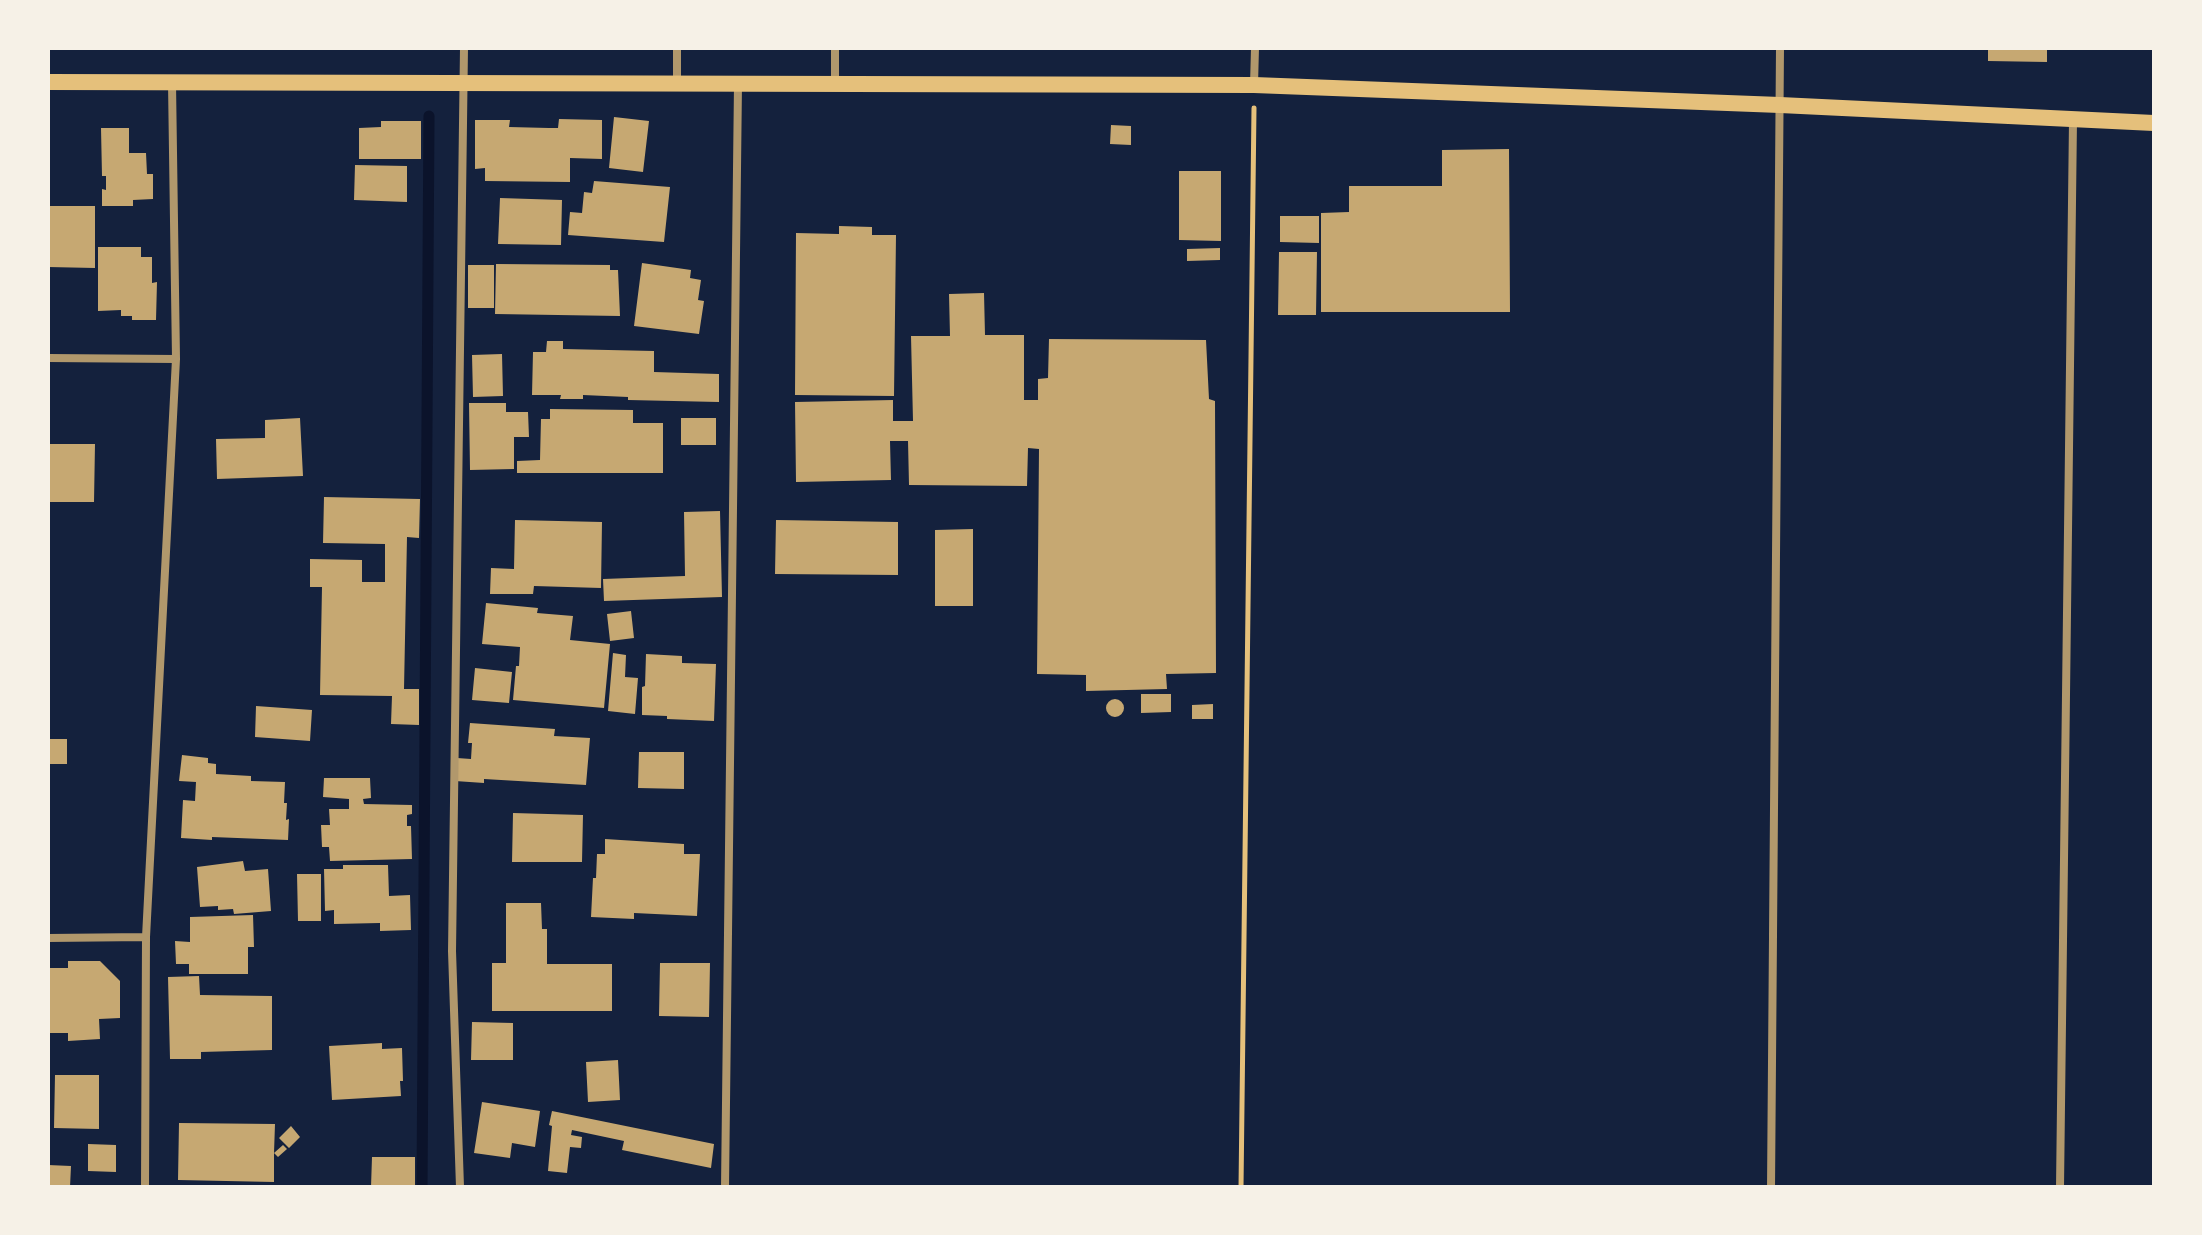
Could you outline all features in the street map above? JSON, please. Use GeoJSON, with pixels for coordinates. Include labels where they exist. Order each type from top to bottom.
{"type":"FeatureCollection","features":[{"type":"Feature","properties":{"kind":"main road"},"geometry":{"type":"LineString","coordinates":[[48,82],[1254,85],[2154,123]]}},
{"type":"Feature","properties":{"kind":"street"},"geometry":{"type":"LineString","coordinates":[[460,1187],[452,951],[464,48]]}},
{"type":"Feature","properties":{"kind":"street"},"geometry":{"type":"LineString","coordinates":[[677,48],[677,83]]}},
{"type":"Feature","properties":{"kind":"street"},"geometry":{"type":"LineString","coordinates":[[835,48],[835,84]]}},
{"type":"Feature","properties":{"kind":"street"},"geometry":{"type":"LineString","coordinates":[[1254,85],[1255,48]]}},
{"type":"Feature","properties":{"kind":"street"},"geometry":{"type":"LineString","coordinates":[[1771,1187],[1780,48]]}},
{"type":"Feature","properties":{"kind":"street"},"geometry":{"type":"LineString","coordinates":[[145,1187],[146,937],[176,359],[172,82]]}},
{"type":"Feature","properties":{"kind":"street"},"geometry":{"type":"LineString","coordinates":[[725,1187],[738,84]]}},
{"type":"Feature","properties":{"kind":"street"},"geometry":{"type":"LineString","coordinates":[[2060,1187],[2073,118]]}},
{"type":"Feature","properties":{"kind":"street"},"geometry":{"type":"LineString","coordinates":[[48,358],[176,359]]}},
{"type":"Feature","properties":{"kind":"street"},"geometry":{"type":"LineString","coordinates":[[48,938],[146,937]]}},
{"type":"Feature","properties":{"kind":"path"},"geometry":{"type":"LineString","coordinates":[[1241,1187],[1254,85]]}},
{"type":"Feature","properties":{"kind":"building"},"geometry":{"type":"Polygon","coordinates":[[[1988,48],[2047,48],[2047,62],[1988,61],[1988,48]]]}},
{"type":"Feature","properties":{"kind":"building"},"geometry":{"type":"Polygon","coordinates":[[[614,117],[649,121],[643,172],[609,168],[614,117]]]}},
{"type":"Feature","properties":{"kind":"building"},"geometry":{"type":"Polygon","coordinates":[[[559,119],[602,120],[602,159],[570,158],[570,182],[485,181],[485,168],[475,169],[475,120],[510,120],[509,127],[558,128],[559,119]]]}},
{"type":"Feature","properties":{"kind":"building"},"geometry":{"type":"Polygon","coordinates":[[[381,121],[421,121],[421,159],[359,159],[359,128],[381,127],[381,121]]]}},
{"type":"Feature","properties":{"kind":"building"},"geometry":{"type":"Polygon","coordinates":[[[1111,125],[1131,126],[1131,145],[1110,144],[1111,125]]]}},
{"type":"Feature","properties":{"kind":"building"},"geometry":{"type":"Polygon","coordinates":[[[101,128],[129,128],[129,153],[146,153],[147,174],[153,174],[153,199],[133,200],[133,206],[102,206],[106,176],[102,176],[101,128]]]}},
{"type":"Feature","properties":{"kind":"building"},"geometry":{"type":"Polygon","coordinates":[[[1509,149],[1510,312],[1321,312],[1321,213],[1349,212],[1349,186],[1442,186],[1442,150],[1509,149]]]}},
{"type":"Feature","properties":{"kind":"building"},"geometry":{"type":"Polygon","coordinates":[[[355,165],[407,166],[407,202],[354,200],[355,165]]]}},
{"type":"Feature","properties":{"kind":"building"},"geometry":{"type":"Polygon","coordinates":[[[1179,171],[1221,171],[1221,241],[1179,240],[1179,171]]]}},
{"type":"Feature","properties":{"kind":"building"},"geometry":{"type":"Polygon","coordinates":[[[594,181],[670,187],[664,242],[568,235],[570,212],[582,213],[584,192],[592,193],[594,181]]]}},
{"type":"Feature","properties":{"kind":"building"},"geometry":{"type":"Polygon","coordinates":[[[500,198],[562,200],[561,245],[498,244],[500,198]]]}},
{"type":"Feature","properties":{"kind":"building"},"geometry":{"type":"Polygon","coordinates":[[[48,206],[95,206],[95,268],[48,267],[48,206]]]}},
{"type":"Feature","properties":{"kind":"building"},"geometry":{"type":"Polygon","coordinates":[[[1280,216],[1319,216],[1319,243],[1280,242],[1280,216]]]}},
{"type":"Feature","properties":{"kind":"building"},"geometry":{"type":"Polygon","coordinates":[[[839,226],[872,227],[872,235],[896,235],[894,396],[795,395],[796,233],[839,234],[839,226]]]}},
{"type":"Feature","properties":{"kind":"building"},"geometry":{"type":"Polygon","coordinates":[[[98,247],[141,247],[141,257],[152,257],[152,283],[157,282],[156,320],[132,320],[132,316],[121,316],[121,310],[98,311],[98,247]]]}},
{"type":"Feature","properties":{"kind":"building"},"geometry":{"type":"Polygon","coordinates":[[[1220,248],[1220,260],[1187,261],[1187,249],[1220,248]]]}},
{"type":"Feature","properties":{"kind":"building"},"geometry":{"type":"Polygon","coordinates":[[[1279,252],[1317,252],[1316,315],[1278,315],[1279,252]]]}},
{"type":"Feature","properties":{"kind":"building"},"geometry":{"type":"Polygon","coordinates":[[[642,263],[691,270],[690,278],[701,280],[698,300],[704,301],[699,334],[634,326],[642,263]]]}},
{"type":"Feature","properties":{"kind":"building"},"geometry":{"type":"Polygon","coordinates":[[[496,264],[610,265],[610,270],[618,270],[620,316],[495,314],[496,264]]]}},
{"type":"Feature","properties":{"kind":"building"},"geometry":{"type":"Polygon","coordinates":[[[468,265],[494,265],[494,308],[468,308],[468,265]]]}},
{"type":"Feature","properties":{"kind":"building"},"geometry":{"type":"Polygon","coordinates":[[[984,293],[985,335],[1024,335],[1024,400],[1038,400],[1038,379],[1048,378],[1049,339],[1206,340],[1209,399],[1215,401],[1216,673],[1166,674],[1167,689],[1086,691],[1086,675],[1037,674],[1039,449],[1028,448],[1027,486],[909,485],[908,441],[890,441],[891,480],[796,482],[795,402],[893,400],[893,421],[913,421],[911,336],[950,336],[949,294],[984,293]]]}},
{"type":"Feature","properties":{"kind":"building"},"geometry":{"type":"Polygon","coordinates":[[[547,341],[563,341],[563,349],[654,351],[654,372],[719,374],[719,402],[628,400],[628,397],[583,395],[583,399],[560,399],[561,395],[532,395],[533,352],[546,352],[547,341]]]}},
{"type":"Feature","properties":{"kind":"building"},"geometry":{"type":"Polygon","coordinates":[[[502,354],[503,396],[473,397],[472,355],[502,354]]]}},
{"type":"Feature","properties":{"kind":"building"},"geometry":{"type":"Polygon","coordinates":[[[469,403],[506,403],[506,412],[528,412],[529,437],[514,437],[514,469],[470,470],[469,403]]]}},
{"type":"Feature","properties":{"kind":"building"},"geometry":{"type":"Polygon","coordinates":[[[550,409],[633,410],[633,423],[663,423],[663,473],[517,473],[517,461],[540,460],[541,419],[550,419],[550,409]]]}},
{"type":"Feature","properties":{"kind":"building"},"geometry":{"type":"Polygon","coordinates":[[[300,418],[303,476],[217,479],[216,439],[265,438],[265,420],[300,418]]]}},
{"type":"Feature","properties":{"kind":"building"},"geometry":{"type":"Polygon","coordinates":[[[681,418],[716,418],[716,445],[681,445],[681,418]]]}},
{"type":"Feature","properties":{"kind":"building"},"geometry":{"type":"Polygon","coordinates":[[[48,444],[95,444],[94,502],[48,502],[48,444]]]}},
{"type":"Feature","properties":{"kind":"building"},"geometry":{"type":"Polygon","coordinates":[[[324,497],[420,499],[419,538],[407,537],[404,689],[419,689],[419,725],[391,724],[392,696],[320,695],[322,587],[310,587],[310,559],[362,560],[362,582],[385,582],[385,544],[323,543],[324,497]]]}},
{"type":"Feature","properties":{"kind":"building"},"geometry":{"type":"Polygon","coordinates":[[[720,511],[722,597],[604,601],[603,579],[685,576],[684,512],[720,511]]]}},
{"type":"Feature","properties":{"kind":"building"},"geometry":{"type":"Polygon","coordinates":[[[515,520],[602,522],[601,588],[534,586],[533,594],[490,594],[491,568],[514,569],[515,520]]]}},
{"type":"Feature","properties":{"kind":"building"},"geometry":{"type":"Polygon","coordinates":[[[776,520],[898,522],[898,575],[775,574],[776,520]]]}},
{"type":"Feature","properties":{"kind":"building"},"geometry":{"type":"Polygon","coordinates":[[[973,529],[973,606],[935,606],[935,530],[973,529]]]}},
{"type":"Feature","properties":{"kind":"building"},"geometry":{"type":"Polygon","coordinates":[[[486,603],[538,608],[537,613],[573,616],[570,640],[610,644],[604,708],[513,700],[520,647],[482,644],[486,603]]]}},
{"type":"Feature","properties":{"kind":"building"},"geometry":{"type":"Polygon","coordinates":[[[631,611],[634,638],[610,641],[607,614],[631,611]]]}},
{"type":"Feature","properties":{"kind":"building"},"geometry":{"type":"Polygon","coordinates":[[[613,653],[626,655],[625,677],[638,678],[635,714],[608,711],[613,653]]]}},
{"type":"Feature","properties":{"kind":"building"},"geometry":{"type":"Polygon","coordinates":[[[646,654],[682,656],[682,663],[716,664],[714,721],[642,715],[646,654]]]}},
{"type":"Feature","properties":{"kind":"building"},"geometry":{"type":"Polygon","coordinates":[[[475,668],[512,672],[509,703],[472,700],[475,668]]]}},
{"type":"Feature","properties":{"kind":"building"},"geometry":{"type":"Polygon","coordinates":[[[1141,694],[1171,694],[1171,712],[1141,713],[1141,694]]]}},
{"type":"Feature","properties":{"kind":"building"},"geometry":{"type":"Polygon","coordinates":[[[1115,699],[1124,708],[1115,717],[1106,708],[1115,699]]]}},
{"type":"Feature","properties":{"kind":"building"},"geometry":{"type":"Polygon","coordinates":[[[1213,704],[1213,719],[1192,719],[1192,705],[1213,704]]]}},
{"type":"Feature","properties":{"kind":"building"},"geometry":{"type":"Polygon","coordinates":[[[256,706],[312,710],[310,741],[255,737],[256,706]]]}},
{"type":"Feature","properties":{"kind":"building"},"geometry":{"type":"Polygon","coordinates":[[[470,723],[555,729],[554,736],[590,738],[586,785],[484,779],[484,783],[455,781],[457,758],[471,759],[472,743],[468,743],[470,723]]]}},
{"type":"Feature","properties":{"kind":"building"},"geometry":{"type":"Polygon","coordinates":[[[48,739],[67,739],[67,764],[48,764],[48,739]]]}},
{"type":"Feature","properties":{"kind":"building"},"geometry":{"type":"Polygon","coordinates":[[[639,752],[684,752],[684,789],[638,788],[639,752]]]}},
{"type":"Feature","properties":{"kind":"building"},"geometry":{"type":"Polygon","coordinates":[[[182,755],[208,758],[208,763],[216,764],[216,774],[251,776],[251,781],[285,782],[288,840],[181,838],[183,800],[195,801],[196,782],[179,781],[182,755]]]}},
{"type":"Feature","properties":{"kind":"building"},"geometry":{"type":"Polygon","coordinates":[[[324,778],[370,778],[371,798],[363,799],[364,804],[412,805],[412,814],[407,815],[407,826],[411,826],[412,859],[330,861],[329,847],[322,847],[321,825],[330,825],[329,809],[349,809],[349,799],[323,797],[324,778]]]}},
{"type":"Feature","properties":{"kind":"building"},"geometry":{"type":"Polygon","coordinates":[[[513,813],[583,815],[582,862],[512,862],[513,813]]]}},
{"type":"Feature","properties":{"kind":"building"},"geometry":{"type":"Polygon","coordinates":[[[605,839],[684,844],[684,854],[700,854],[697,916],[634,913],[634,919],[591,917],[597,854],[605,854],[605,839]]]}},
{"type":"Feature","properties":{"kind":"building"},"geometry":{"type":"Polygon","coordinates":[[[243,861],[245,871],[268,869],[271,911],[234,914],[233,909],[200,907],[197,867],[243,861]]]}},
{"type":"Feature","properties":{"kind":"building"},"geometry":{"type":"Polygon","coordinates":[[[343,865],[388,865],[389,896],[410,895],[411,930],[380,931],[380,923],[334,924],[334,910],[325,911],[324,869],[343,869],[343,865]]]}},
{"type":"Feature","properties":{"kind":"building"},"geometry":{"type":"Polygon","coordinates":[[[297,874],[321,874],[321,921],[298,921],[297,874]]]}},
{"type":"Feature","properties":{"kind":"building"},"geometry":{"type":"Polygon","coordinates":[[[506,903],[541,903],[542,929],[547,929],[547,964],[612,964],[612,1011],[492,1011],[492,963],[506,963],[506,903]]]}},
{"type":"Feature","properties":{"kind":"building"},"geometry":{"type":"Polygon","coordinates":[[[253,915],[254,947],[248,947],[248,974],[189,974],[189,964],[176,964],[175,941],[190,942],[190,917],[253,915]]]}},
{"type":"Feature","properties":{"kind":"building"},"geometry":{"type":"Polygon","coordinates":[[[68,961],[100,961],[120,981],[120,1018],[99,1019],[100,1039],[68,1041],[68,1033],[48,1033],[48,968],[68,968],[68,961]]]}},
{"type":"Feature","properties":{"kind":"building"},"geometry":{"type":"Polygon","coordinates":[[[660,963],[710,963],[709,1017],[659,1016],[660,963]]]}},
{"type":"Feature","properties":{"kind":"building"},"geometry":{"type":"Polygon","coordinates":[[[199,976],[200,995],[272,996],[272,1050],[201,1052],[201,1059],[170,1059],[168,977],[199,976]]]}},
{"type":"Feature","properties":{"kind":"building"},"geometry":{"type":"Polygon","coordinates":[[[472,1022],[513,1023],[513,1060],[471,1060],[472,1022]]]}},
{"type":"Feature","properties":{"kind":"building"},"geometry":{"type":"Polygon","coordinates":[[[382,1043],[382,1049],[402,1048],[401,1096],[332,1100],[329,1046],[382,1043]]]}},
{"type":"Feature","properties":{"kind":"building"},"geometry":{"type":"Polygon","coordinates":[[[618,1060],[620,1100],[588,1102],[586,1062],[618,1060]]]}},
{"type":"Feature","properties":{"kind":"building"},"geometry":{"type":"Polygon","coordinates":[[[55,1075],[99,1075],[99,1129],[54,1128],[55,1075]]]}},
{"type":"Feature","properties":{"kind":"building"},"geometry":{"type":"Polygon","coordinates":[[[482,1102],[540,1111],[535,1147],[512,1143],[510,1158],[474,1153],[482,1102]]]}},
{"type":"Feature","properties":{"kind":"building"},"geometry":{"type":"Polygon","coordinates":[[[552,1111],[714,1144],[711,1168],[622,1150],[624,1141],[572,1130],[571,1135],[582,1137],[581,1148],[570,1147],[567,1173],[548,1171],[552,1111]]]}},
{"type":"Feature","properties":{"kind":"building"},"geometry":{"type":"Polygon","coordinates":[[[179,1123],[275,1124],[274,1182],[178,1180],[179,1123]]]}},
{"type":"Feature","properties":{"kind":"building"},"geometry":{"type":"Polygon","coordinates":[[[291,1126],[300,1137],[289,1148],[279,1138],[291,1126]]]}},
{"type":"Feature","properties":{"kind":"building"},"geometry":{"type":"Polygon","coordinates":[[[88,1144],[116,1145],[116,1172],[88,1171],[88,1144]]]}},
{"type":"Feature","properties":{"kind":"building"},"geometry":{"type":"Polygon","coordinates":[[[283,1145],[287,1149],[278,1157],[274,1153],[283,1145]]]}},
{"type":"Feature","properties":{"kind":"building"},"geometry":{"type":"Polygon","coordinates":[[[372,1157],[415,1157],[415,1187],[371,1187],[372,1157]]]}},
{"type":"Feature","properties":{"kind":"building"},"geometry":{"type":"Polygon","coordinates":[[[48,1165],[71,1166],[70,1187],[48,1187],[48,1165]]]}},
{"type":"Feature","properties":{"kind":"waterway"},"geometry":{"type":"LineString","coordinates":[[422,1187],[429,116]]}}]}
